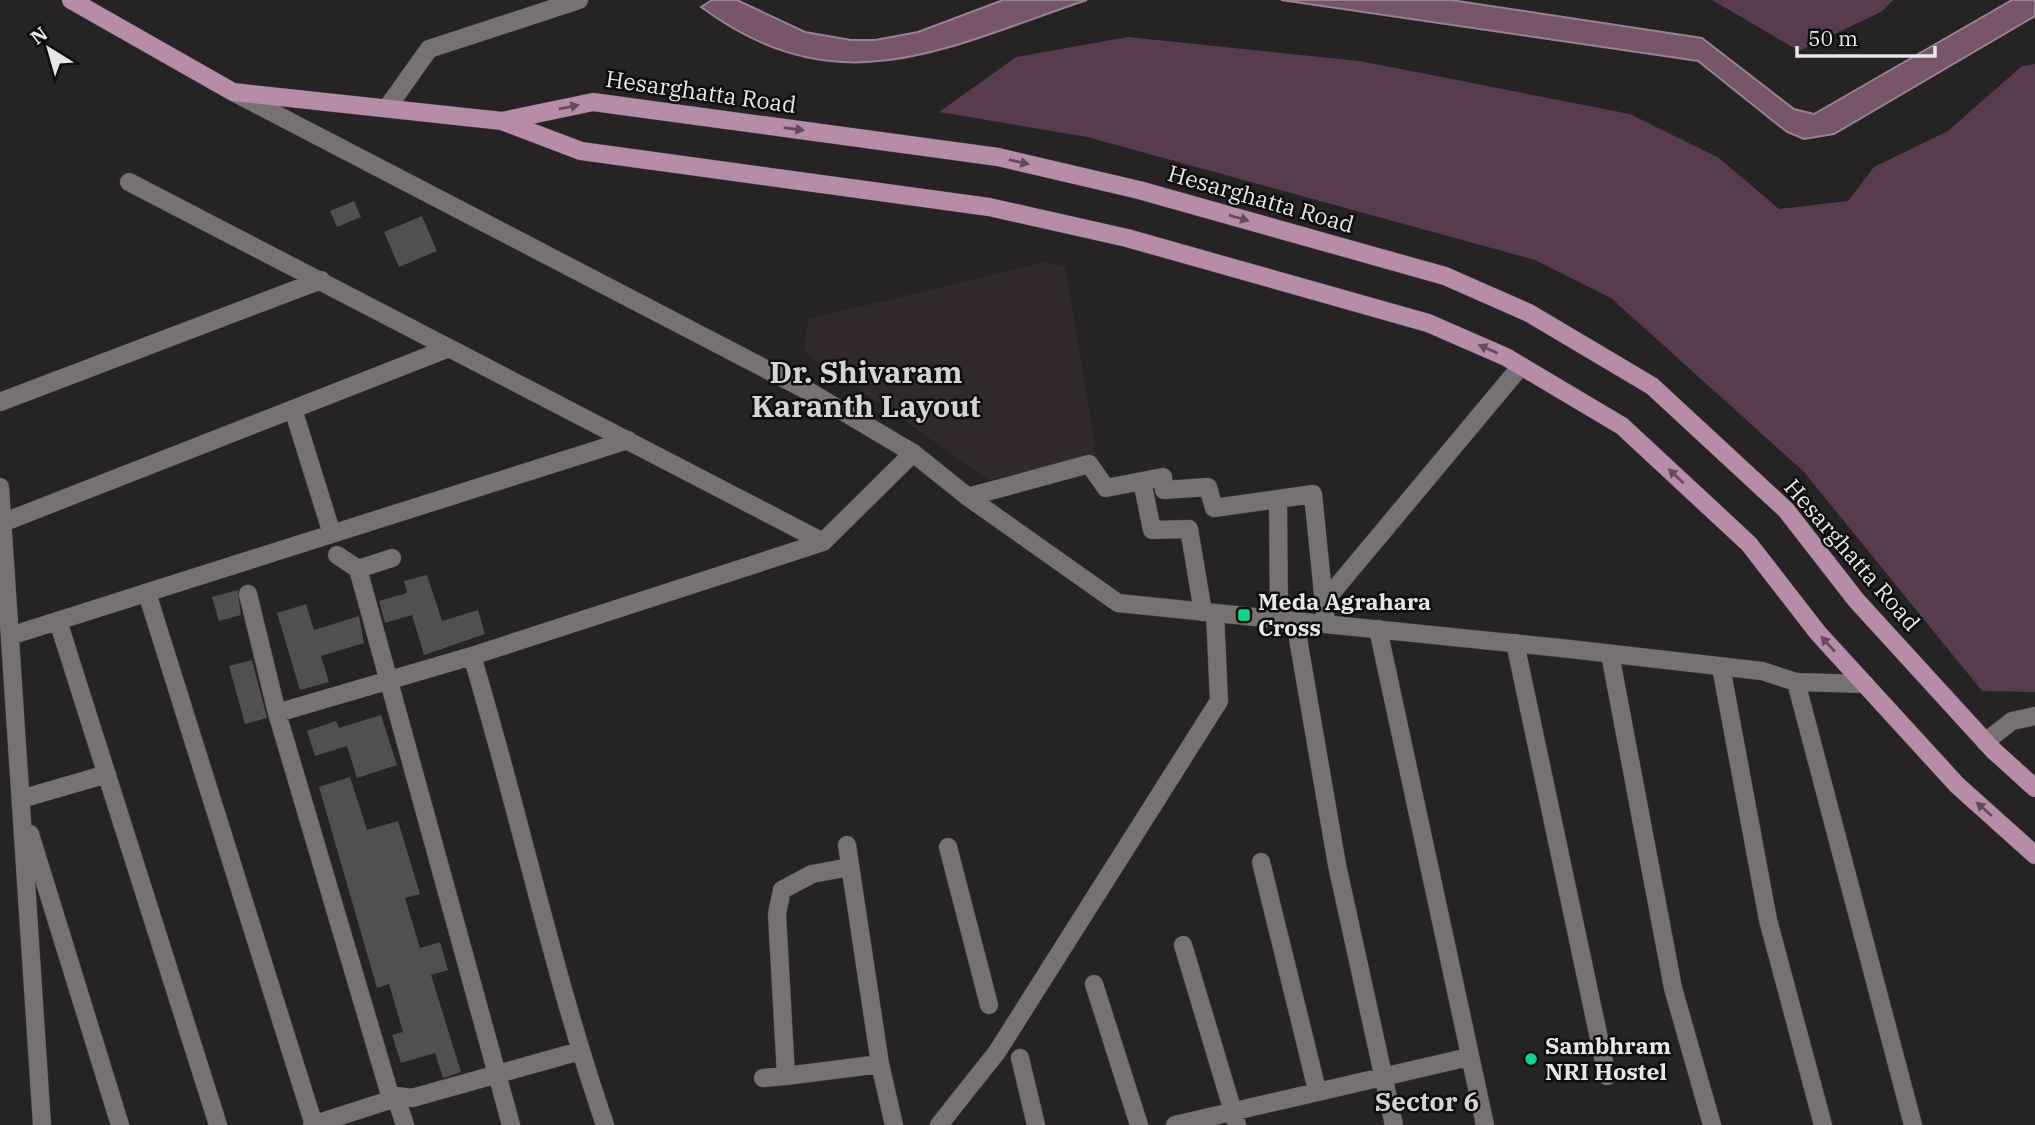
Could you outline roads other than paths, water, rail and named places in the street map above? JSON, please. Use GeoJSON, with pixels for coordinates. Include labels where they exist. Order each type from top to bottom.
{"type":"FeatureCollection","features":[{"type":"Feature","properties":{"kind":"main road"},"geometry":{"type":"LineString","coordinates":[[71,0],[233,92],[502,121],[581,151],[989,206],[1126,238],[1428,323],[1521,366],[1622,426],[1749,544],[1818,633],[1957,785],[2035,855]]}},
{"type":"Feature","properties":{"kind":"main road","name":"Hesarghatta Road"},"geometry":{"type":"LineString","coordinates":[[502,121],[593,102],[998,158],[1139,190],[1445,276],[1529,313],[1653,386],[1786,510],[1856,600],[1985,742],[2035,788]]}},
{"type":"Feature","properties":{"kind":"street"},"geometry":{"type":"LineString","coordinates":[[387,108],[429,49],[579,0]]}},
{"type":"Feature","properties":{"kind":"street"},"geometry":{"type":"LineString","coordinates":[[233,92],[810,392],[913,453],[968,497],[1118,603],[1610,653],[1762,671],[1796,682],[1865,684]]}},
{"type":"Feature","properties":{"kind":"street"},"geometry":{"type":"LineString","coordinates":[[129,182],[824,542]]}},
{"type":"Feature","properties":{"kind":"street"},"geometry":{"type":"LineString","coordinates":[[0,402],[321,280]]}},
{"type":"Feature","properties":{"kind":"street"},"geometry":{"type":"LineString","coordinates":[[2,523],[449,348]]}},
{"type":"Feature","properties":{"kind":"street"},"geometry":{"type":"LineString","coordinates":[[1324,602],[1521,366]]}},
{"type":"Feature","properties":{"kind":"street"},"geometry":{"type":"LineString","coordinates":[[293,409],[332,534]]}},
{"type":"Feature","properties":{"kind":"street"},"geometry":{"type":"LineString","coordinates":[[10,636],[628,440]]}},
{"type":"Feature","properties":{"kind":"street"},"geometry":{"type":"LineString","coordinates":[[277,713],[472,656],[824,542],[913,453]]}},
{"type":"Feature","properties":{"kind":"street"},"geometry":{"type":"LineString","coordinates":[[968,497],[1089,464],[1106,488],[1163,477],[1164,490],[1208,487],[1214,508],[1313,494],[1326,624]]}},
{"type":"Feature","properties":{"kind":"street"},"geometry":{"type":"LineString","coordinates":[[939,1125],[997,1052],[1219,701],[1209,612],[1189,529],[1152,530],[1142,481]]}},
{"type":"Feature","properties":{"kind":"street"},"geometry":{"type":"LineString","coordinates":[[0,486],[42,1125]]}},
{"type":"Feature","properties":{"kind":"street"},"geometry":{"type":"LineString","coordinates":[[1278,499],[1279,619]]}},
{"type":"Feature","properties":{"kind":"street"},"geometry":{"type":"LineString","coordinates":[[337,555],[358,569],[495,1076],[511,1125]]}},
{"type":"Feature","properties":{"kind":"street"},"geometry":{"type":"LineString","coordinates":[[358,569],[392,558]]}},
{"type":"Feature","properties":{"kind":"street"},"geometry":{"type":"LineString","coordinates":[[147,593],[313,1125],[396,1098],[412,1098],[579,1051]]}},
{"type":"Feature","properties":{"kind":"street"},"geometry":{"type":"LineString","coordinates":[[248,594],[277,713],[371,1037],[390,1095],[396,1098],[405,1125]]}},
{"type":"Feature","properties":{"kind":"street"},"geometry":{"type":"LineString","coordinates":[[58,621],[218,1125]]}},
{"type":"Feature","properties":{"kind":"street"},"geometry":{"type":"LineString","coordinates":[[1300,621],[1296,627],[1317,761],[1394,1125]]}},
{"type":"Feature","properties":{"kind":"street"},"geometry":{"type":"LineString","coordinates":[[1378,629],[1485,1125]]}},
{"type":"Feature","properties":{"kind":"street"},"geometry":{"type":"LineString","coordinates":[[1515,643],[1607,1076]]}},
{"type":"Feature","properties":{"kind":"street"},"geometry":{"type":"LineString","coordinates":[[1610,653],[1673,988],[1712,1125]]}},
{"type":"Feature","properties":{"kind":"street"},"geometry":{"type":"LineString","coordinates":[[472,656],[503,758],[579,1051],[605,1125]]}},
{"type":"Feature","properties":{"kind":"street"},"geometry":{"type":"LineString","coordinates":[[1721,667],[1768,920],[1823,1125]]}},
{"type":"Feature","properties":{"kind":"street"},"geometry":{"type":"LineString","coordinates":[[1796,682],[1913,1125]]}},
{"type":"Feature","properties":{"kind":"street"},"geometry":{"type":"LineString","coordinates":[[1985,742],[2012,721],[2035,716]]}},
{"type":"Feature","properties":{"kind":"street"},"geometry":{"type":"LineString","coordinates":[[21,803],[107,774]]}},
{"type":"Feature","properties":{"kind":"street"},"geometry":{"type":"LineString","coordinates":[[21,803],[120,1125]]}},
{"type":"Feature","properties":{"kind":"street"},"geometry":{"type":"LineString","coordinates":[[847,845],[880,1064],[894,1125]]}},
{"type":"Feature","properties":{"kind":"street"},"geometry":{"type":"LineString","coordinates":[[948,847],[989,1005]]}},
{"type":"Feature","properties":{"kind":"street"},"geometry":{"type":"LineString","coordinates":[[1261,862],[1317,1090]]}},
{"type":"Feature","properties":{"kind":"street"},"geometry":{"type":"LineString","coordinates":[[786,1076],[776,914],[782,890],[812,874],[850,867]]}},
{"type":"Feature","properties":{"kind":"street"},"geometry":{"type":"LineString","coordinates":[[1183,945],[1235,1118]]}},
{"type":"Feature","properties":{"kind":"street"},"geometry":{"type":"LineString","coordinates":[[1094,984],[1139,1125]]}},
{"type":"Feature","properties":{"kind":"street"},"geometry":{"type":"LineString","coordinates":[[1175,1125],[1235,1118],[1317,1090],[1384,1079],[1469,1057]]}},
{"type":"Feature","properties":{"kind":"street"},"geometry":{"type":"LineString","coordinates":[[1020,1058],[1036,1125]]}},
{"type":"Feature","properties":{"kind":"street"},"geometry":{"type":"LineString","coordinates":[[763,1078],[880,1064]]}},
{"type":"Feature","properties":{"kind":"place","name":"Meda Agrahara Cross"},"geometry":{"type":"Point","coordinates":[1244,615]}},
{"type":"Feature","properties":{"kind":"place","name":"Sambhram NRI Hostel"},"geometry":{"type":"Point","coordinates":[1531,1059]}},
{"type":"Feature","properties":{"kind":"district","name":"Dr. Shivaram Karanth Layout"},"geometry":{"type":"Point","coordinates":[866,390]}},
{"type":"Feature","properties":{"kind":"district","name":"Sector 6"},"geometry":{"type":"Point","coordinates":[1427,1102]}}]}
